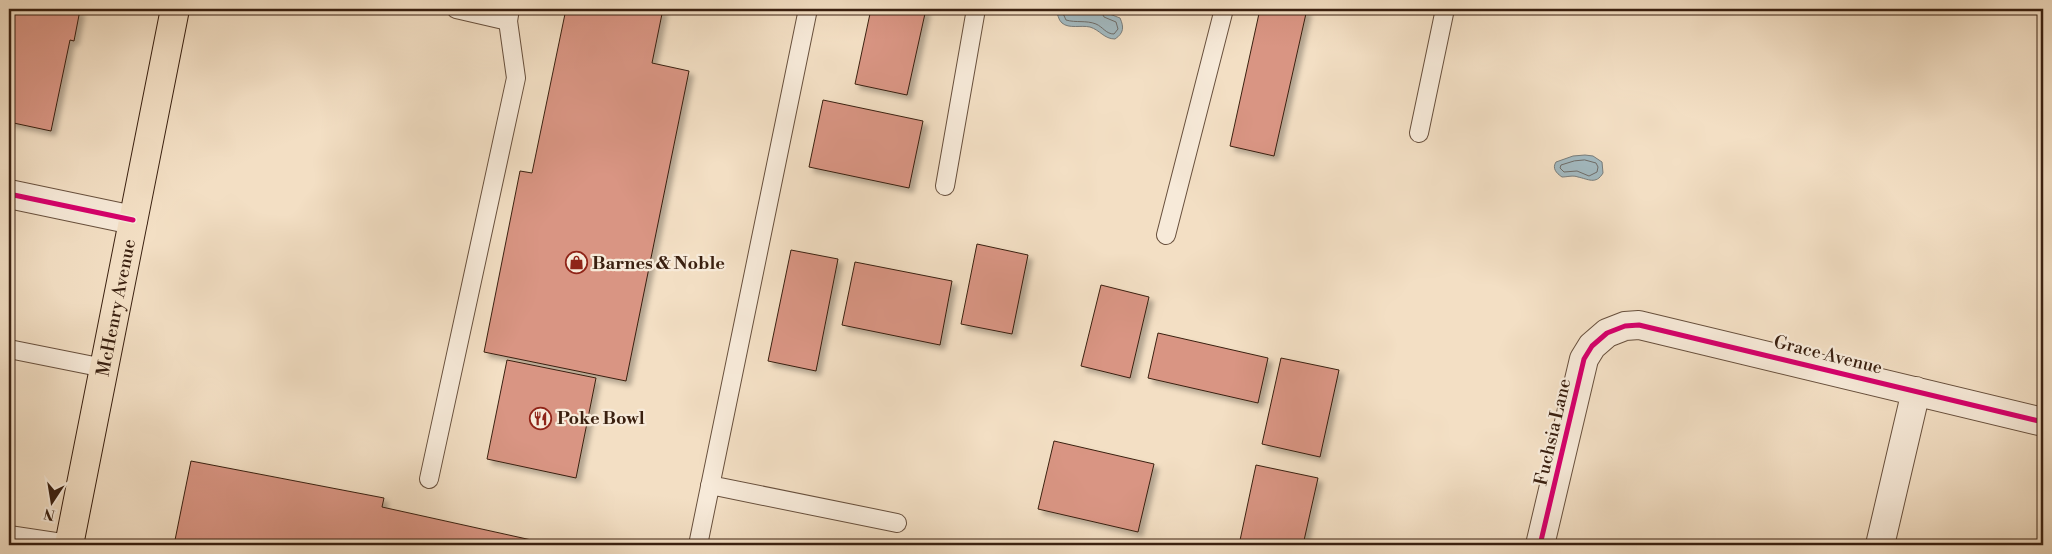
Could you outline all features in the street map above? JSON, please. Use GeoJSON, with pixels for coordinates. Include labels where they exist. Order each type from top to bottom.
{"type":"FeatureCollection","features":[{"type":"Feature","properties":{"kind":"main road","name":"McHenry Avenue"},"geometry":{"type":"LineString","coordinates":[[69,545],[175,9]]}},
{"type":"Feature","properties":{"kind":"street"},"geometry":{"type":"LineString","coordinates":[[9,194],[133,220]]}},
{"type":"Feature","properties":{"kind":"street","name":"Grace Avenue"},"geometry":{"type":"LineString","coordinates":[[1607,333],[1625,326],[1639,325],[2043,422]]}},
{"type":"Feature","properties":{"kind":"street","name":"Fuchsia Lane"},"geometry":{"type":"LineString","coordinates":[[1540,545],[1584,359],[1592,346],[1607,333]]}},
{"type":"Feature","properties":{"kind":"street"},"geometry":{"type":"LineString","coordinates":[[1880,545],[1916,391]]}},
{"type":"Feature","properties":{"kind":"lane"},"geometry":{"type":"LineString","coordinates":[[429,479],[516,78],[509,15],[456,9]]}},
{"type":"Feature","properties":{"kind":"lane"},"geometry":{"type":"LineString","coordinates":[[698,545],[808,9]]}},
{"type":"Feature","properties":{"kind":"lane"},"geometry":{"type":"LineString","coordinates":[[945,186],[976,9]]}},
{"type":"Feature","properties":{"kind":"lane"},"geometry":{"type":"LineString","coordinates":[[1166,235],[1224,9]]}},
{"type":"Feature","properties":{"kind":"lane"},"geometry":{"type":"LineString","coordinates":[[1419,133],[1445,9]]}},
{"type":"Feature","properties":{"kind":"lane"},"geometry":{"type":"LineString","coordinates":[[9,349],[104,368]]}},
{"type":"Feature","properties":{"kind":"lane"},"geometry":{"type":"LineString","coordinates":[[710,485],[897,523]]}},
{"type":"Feature","properties":{"kind":"lane"},"geometry":{"type":"LineString","coordinates":[[9,535],[69,545]]}},
{"type":"Feature","properties":{"kind":"water"},"geometry":{"type":"Polygon","coordinates":[[[1055,9],[1105,9],[1107,13],[1120,18],[1123,27],[1122,32],[1115,39],[1111,39],[1090,27],[1065,25],[1060,20],[1055,9]]]}},
{"type":"Feature","properties":{"kind":"water"},"geometry":{"type":"Polygon","coordinates":[[[1573,156],[1593,156],[1602,162],[1603,173],[1598,179],[1592,180],[1574,176],[1562,177],[1555,170],[1556,162],[1573,156]]]}},
{"type":"Feature","properties":{"kind":"building"},"geometry":{"type":"Polygon","coordinates":[[[9,9],[80,10],[74,41],[70,40],[51,131],[9,122],[9,9]]]}},
{"type":"Feature","properties":{"kind":"building","name":"Barnes & Noble"},"geometry":{"type":"Polygon","coordinates":[[[566,9],[663,9],[652,63],[689,71],[626,381],[484,352],[520,171],[532,173],[566,9]]]}},
{"type":"Feature","properties":{"kind":"building"},"geometry":{"type":"Polygon","coordinates":[[[871,9],[926,9],[907,95],[855,84],[871,9]]]}},
{"type":"Feature","properties":{"kind":"building"},"geometry":{"type":"Polygon","coordinates":[[[1260,9],[1307,9],[1274,156],[1230,146],[1260,9]]]}},
{"type":"Feature","properties":{"kind":"building"},"geometry":{"type":"Polygon","coordinates":[[[823,100],[923,121],[909,188],[809,167],[823,100]]]}},
{"type":"Feature","properties":{"kind":"building"},"geometry":{"type":"Polygon","coordinates":[[[977,244],[1028,255],[1012,334],[961,324],[977,244]]]}},
{"type":"Feature","properties":{"kind":"building"},"geometry":{"type":"Polygon","coordinates":[[[791,250],[838,259],[816,371],[768,361],[791,250]]]}},
{"type":"Feature","properties":{"kind":"building"},"geometry":{"type":"Polygon","coordinates":[[[855,262],[952,281],[940,345],[842,325],[855,262]]]}},
{"type":"Feature","properties":{"kind":"building"},"geometry":{"type":"Polygon","coordinates":[[[1101,285],[1149,297],[1130,378],[1081,366],[1101,285]]]}},
{"type":"Feature","properties":{"kind":"building"},"geometry":{"type":"Polygon","coordinates":[[[1158,333],[1268,358],[1258,403],[1148,378],[1158,333]]]}},
{"type":"Feature","properties":{"kind":"building"},"geometry":{"type":"Polygon","coordinates":[[[1281,358],[1339,370],[1320,457],[1262,444],[1281,358]]]}},
{"type":"Feature","properties":{"kind":"building","name":"Poke Bowl"},"geometry":{"type":"Polygon","coordinates":[[[507,360],[596,378],[576,478],[487,459],[507,360]]]}},
{"type":"Feature","properties":{"kind":"building"},"geometry":{"type":"Polygon","coordinates":[[[1054,441],[1154,464],[1138,532],[1038,509],[1054,441]]]}},
{"type":"Feature","properties":{"kind":"building"},"geometry":{"type":"Polygon","coordinates":[[[191,461],[384,498],[382,507],[554,545],[174,545],[191,461]]]}},
{"type":"Feature","properties":{"kind":"building"},"geometry":{"type":"Polygon","coordinates":[[[1256,465],[1318,478],[1303,545],[1239,545],[1256,465]]]}},
{"type":"Feature","properties":{"kind":"cycle path"},"geometry":{"type":"LineString","coordinates":[[9,194],[133,220]]}},
{"type":"Feature","properties":{"kind":"cycle path"},"geometry":{"type":"LineString","coordinates":[[1540,545],[1584,359],[1592,346],[1607,333],[1625,326],[1639,325],[2043,422]]}},
{"type":"Feature","properties":{"kind":"place","name":"Barnes & Noble"},"geometry":{"type":"Point","coordinates":[576,263]}},
{"type":"Feature","properties":{"kind":"place","name":"Poke Bowl"},"geometry":{"type":"Point","coordinates":[541,418]}}]}
